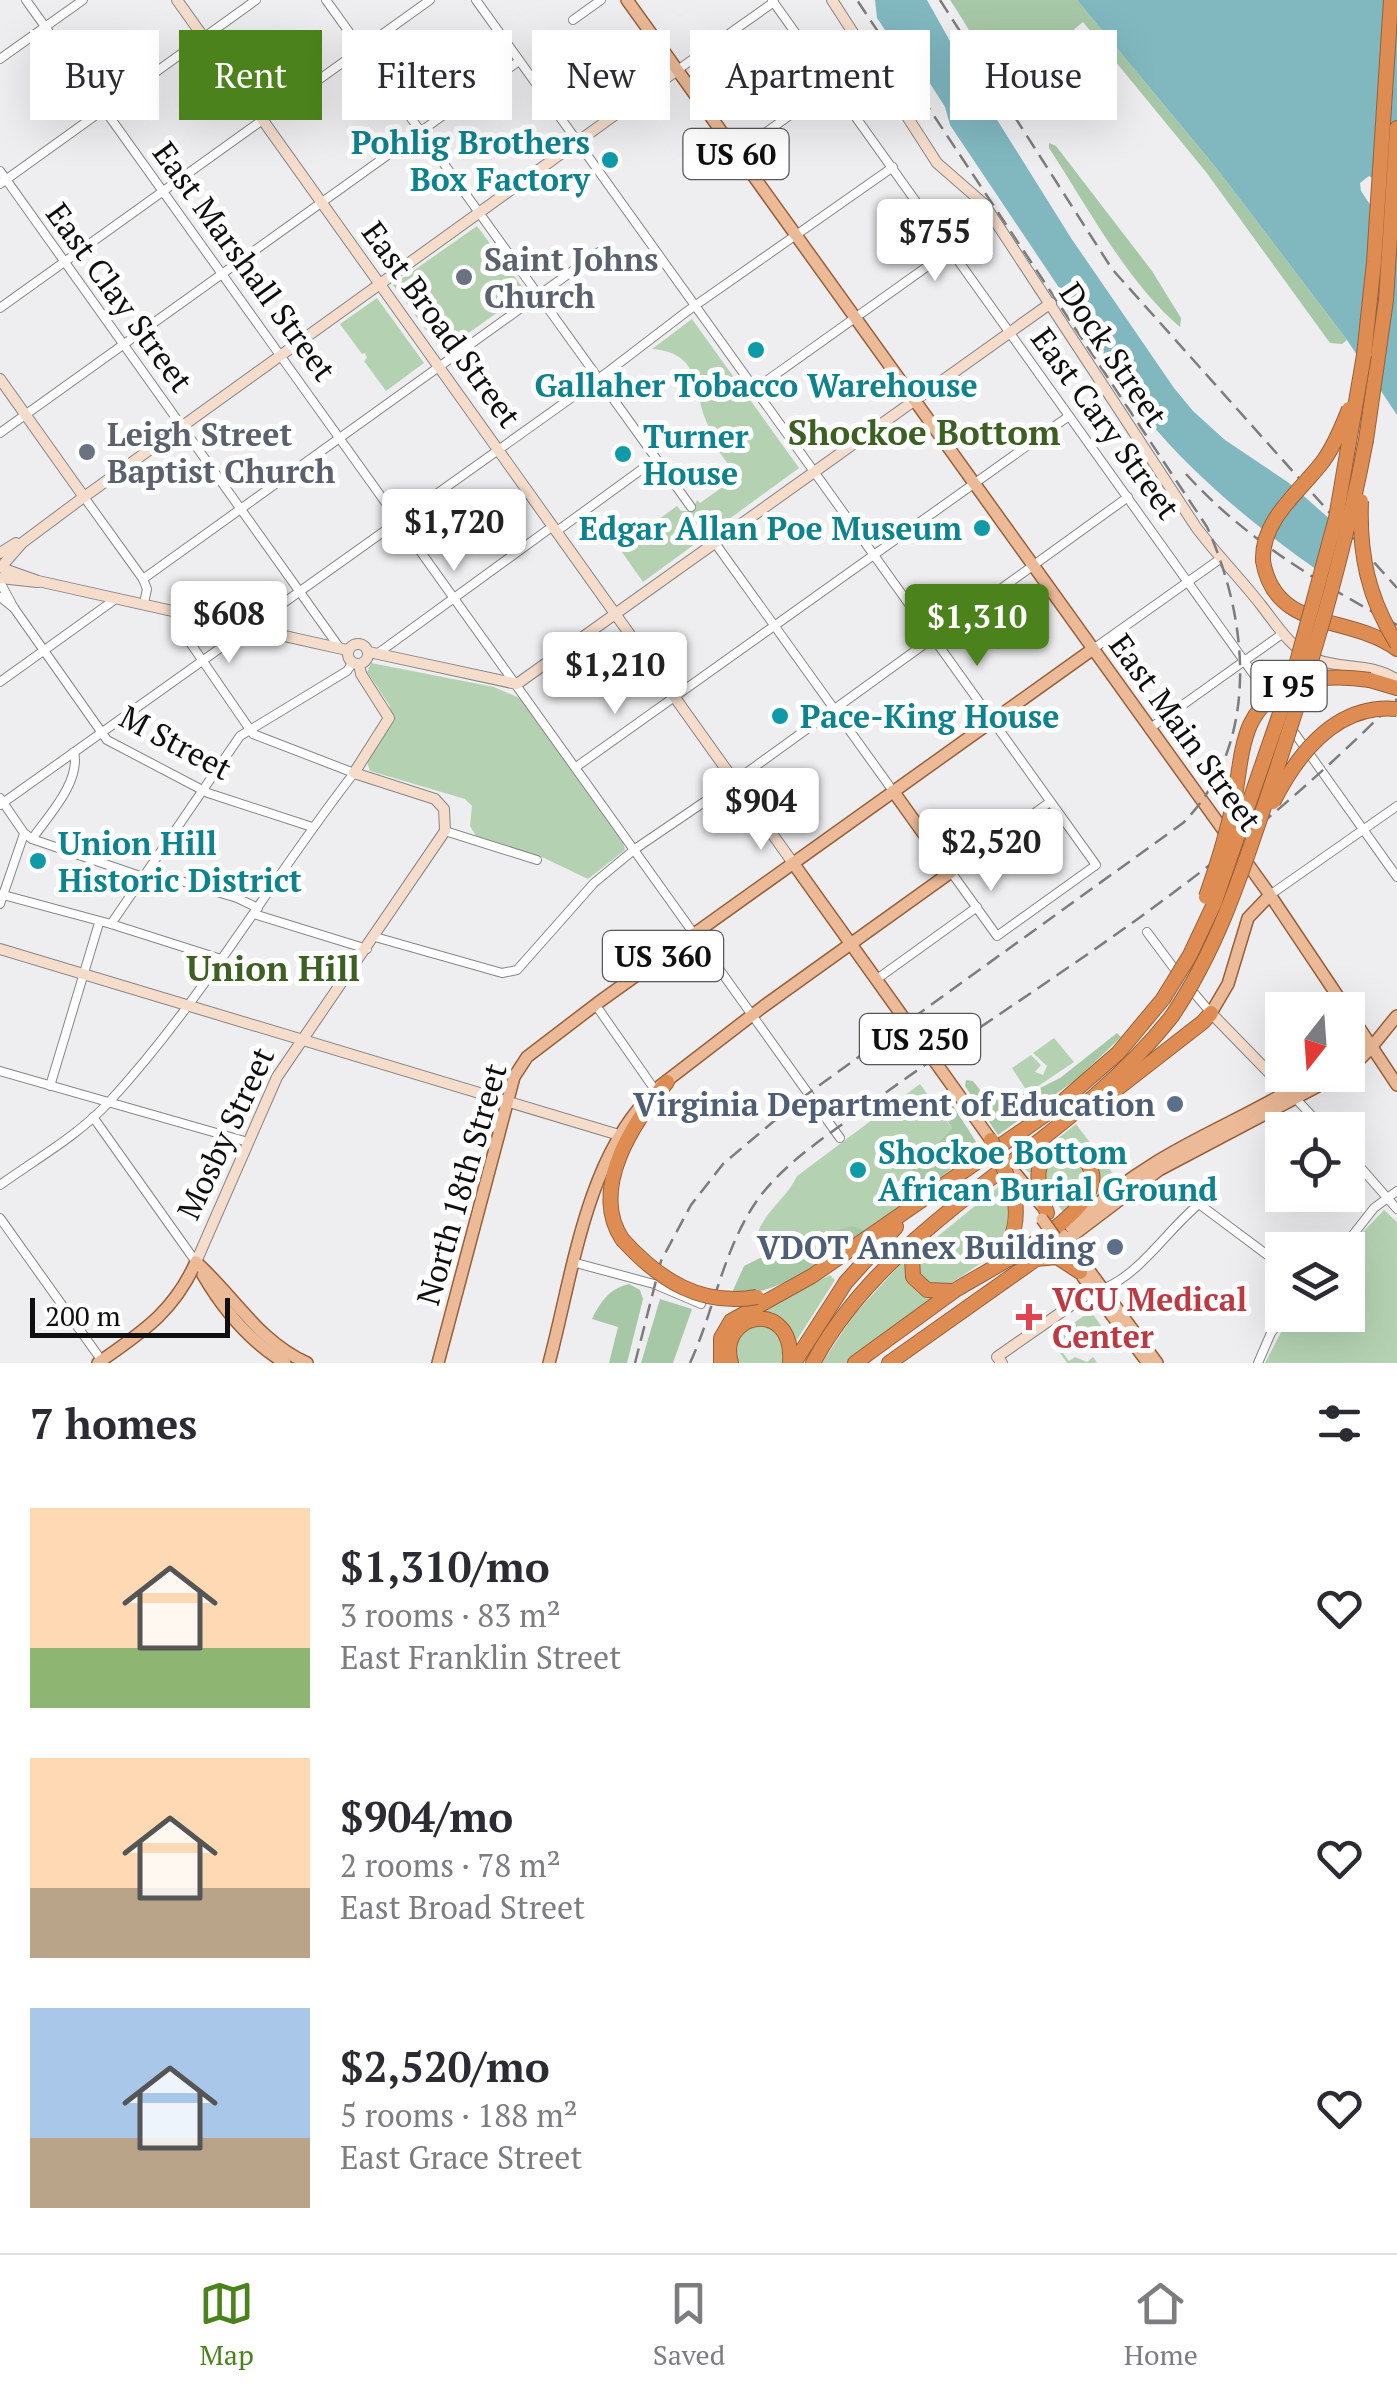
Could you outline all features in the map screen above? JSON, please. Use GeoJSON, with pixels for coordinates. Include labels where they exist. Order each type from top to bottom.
{"type":"FeatureCollection","features":[{"type":"Feature","properties":{"kind":"highway","name":"I 95"},"geometry":{"type":"LineString","coordinates":[[792,1363],[868,1254],[955,1179],[1095,1076],[1130,1041],[1190,955],[1214,904],[1299,656],[1342,490],[1364,355],[1374,262],[1391,0]]}},
{"type":"Feature","properties":{"kind":"highway","name":"I 95"},"geometry":{"type":"LineString","coordinates":[[812,1363],[858,1296],[890,1263],[1073,1117],[1139,1056],[1172,1016],[1215,940],[1249,852],[1328,607],[1366,440],[1386,300],[1397,128]]}},
{"type":"Feature","properties":{"kind":"highway"},"geometry":{"type":"LineString","coordinates":[[1364,355],[1340,434],[1314,473],[1271,524],[1263,561],[1271,586],[1292,609],[1372,634],[1397,646]]}},
{"type":"Feature","properties":{"kind":"highway"},"geometry":{"type":"LineString","coordinates":[[1366,440],[1362,556],[1373,600],[1397,646]]}},
{"type":"Feature","properties":{"kind":"highway"},"geometry":{"type":"LineString","coordinates":[[1160,1002],[1212,881],[1246,738],[1256,715],[1273,696],[1309,679],[1358,678],[1397,688]]}},
{"type":"Feature","properties":{"kind":"highway"},"geometry":{"type":"LineString","coordinates":[[1249,852],[1285,780],[1321,735],[1346,716],[1362,710],[1397,709]]}},
{"type":"Feature","properties":{"kind":"highway"},"geometry":{"type":"LineString","coordinates":[[1073,1117],[1113,1093],[1210,1013]]}},
{"type":"Feature","properties":{"kind":"highway"},"geometry":{"type":"LineString","coordinates":[[661,1086],[632,1128],[617,1169],[611,1208],[622,1239],[660,1274],[687,1291],[716,1299],[757,1297],[808,1278]]}},
{"type":"Feature","properties":{"kind":"highway"},"geometry":{"type":"LineString","coordinates":[[988,1272],[1014,1235],[1018,1184],[989,1138]]}},
{"type":"Feature","properties":{"kind":"highway"},"geometry":{"type":"LineString","coordinates":[[855,1363],[956,1290],[1056,1227],[1086,1198],[1092,1174],[1081,1156],[1059,1152],[1039,1168],[1037,1184],[1046,1216]]}},
{"type":"Feature","properties":{"kind":"highway"},"geometry":{"type":"LineString","coordinates":[[721,1363],[721,1338],[731,1321],[808,1278],[955,1179]]}},
{"type":"Feature","properties":{"kind":"highway"},"geometry":{"type":"LineString","coordinates":[[935,1226],[914,1254],[913,1276],[931,1292],[956,1290]]}},
{"type":"Feature","properties":{"kind":"highway"},"geometry":{"type":"LineString","coordinates":[[889,1363],[1036,1259],[1056,1257],[1080,1272]]}},
{"type":"Feature","properties":{"kind":"highway"},"geometry":{"type":"LineString","coordinates":[[731,1363],[728,1351],[733,1334],[755,1319],[772,1321],[786,1330],[792,1363]]}},
{"type":"Feature","properties":{"kind":"main road","name":"East Broad Street"},"geometry":{"type":"LineString","coordinates":[[178,0],[199,30]]}},
{"type":"Feature","properties":{"kind":"main road","name":"East Main Street"},"geometry":{"type":"LineString","coordinates":[[626,0],[1270,896],[1335,992]]}},
{"type":"Feature","properties":{"kind":"main road","name":"Dock Street"},"geometry":{"type":"LineString","coordinates":[[832,0],[937,164],[976,194],[1196,527],[1282,634],[1315,659],[1367,666],[1397,680]]}},
{"type":"Feature","properties":{"kind":"main road"},"geometry":{"type":"LineString","coordinates":[[676,71],[22,543],[1,573],[24,583],[38,582],[117,598],[343,648],[357,644],[373,653],[517,684],[1051,303]]}},
{"type":"Feature","properties":{"kind":"main road","name":"East Broad Street"},"geometry":{"type":"LineString","coordinates":[[263,120],[877,979],[1011,1168],[1018,1184],[1046,1216],[1080,1272],[1158,1363]]}},
{"type":"Feature","properties":{"kind":"main road"},"geometry":{"type":"LineString","coordinates":[[0,380],[84,497]]}},
{"type":"Feature","properties":{"kind":"main road"},"geometry":{"type":"LineString","coordinates":[[0,553],[14,543],[22,543]]}},
{"type":"Feature","properties":{"kind":"main road"},"geometry":{"type":"LineString","coordinates":[[343,648],[389,718],[354,773],[435,799],[444,809],[445,831]]}},
{"type":"Feature","properties":{"kind":"main road","name":"North 18th Street"},"geometry":{"type":"LineString","coordinates":[[438,1363],[507,1102],[518,1069],[527,1057],[595,1004],[1092,649]]}},
{"type":"Feature","properties":{"kind":"main road"},"geometry":{"type":"LineString","coordinates":[[356,663],[368,660],[373,653]]}},
{"type":"Feature","properties":{"kind":"main road"},"geometry":{"type":"LineString","coordinates":[[893,792],[951,872]]}},
{"type":"Feature","properties":{"kind":"main road","name":"Mosby Street"},"geometry":{"type":"LineString","coordinates":[[100,1362],[164,1314],[178,1296],[277,1078],[445,831]]}},
{"type":"Feature","properties":{"kind":"main road","name":"US 360"},"geometry":{"type":"LineString","coordinates":[[550,1363],[594,1189],[618,1135],[661,1086],[951,872]]}},
{"type":"Feature","properties":{"kind":"main road"},"geometry":{"type":"LineString","coordinates":[[1270,896],[1248,918],[1228,984],[1210,1013],[1293,1096]]}},
{"type":"Feature","properties":{"kind":"main road"},"geometry":{"type":"LineString","coordinates":[[0,949],[618,1135]]}},
{"type":"Feature","properties":{"kind":"main road"},"geometry":{"type":"LineString","coordinates":[[1365,1054],[1397,1016]]}},
{"type":"Feature","properties":{"kind":"main road","name":"East Main Street"},"geometry":{"type":"LineString","coordinates":[[1365,1037],[1397,1086]]}},
{"type":"Feature","properties":{"kind":"main road"},"geometry":{"type":"LineString","coordinates":[[1365,1047],[1370,1045]]}},
{"type":"Feature","properties":{"kind":"main road"},"geometry":{"type":"LineString","coordinates":[[1293,1096],[1297,1092]]}},
{"type":"Feature","properties":{"kind":"main road"},"geometry":{"type":"LineString","coordinates":[[1060,1238],[1159,1170],[1302,1092]]}},
{"type":"Feature","properties":{"kind":"main road","name":"East Broad Street"},"geometry":{"type":"LineString","coordinates":[[1060,1238],[1148,1363]]}},
{"type":"Feature","properties":{"kind":"main road"},"geometry":{"type":"LineString","coordinates":[[196,1262],[229,1314],[285,1363]]}},
{"type":"Feature","properties":{"kind":"main road"},"geometry":{"type":"LineString","coordinates":[[996,1361],[1097,1290]]}},
{"type":"Feature","properties":{"kind":"main road"},"geometry":{"type":"LineString","coordinates":[[255,1335],[307,1363]]}},
{"type":"Feature","properties":{"kind":"street","name":"East Marshall Street"},"geometry":{"type":"LineString","coordinates":[[26,0],[48,30]]}},
{"type":"Feature","properties":{"kind":"street"},"geometry":{"type":"LineString","coordinates":[[0,59],[82,0]]}},
{"type":"Feature","properties":{"kind":"street"},"geometry":{"type":"LineString","coordinates":[[214,30],[256,0]]}},
{"type":"Feature","properties":{"kind":"street"},"geometry":{"type":"LineString","coordinates":[[326,0],[348,30]]}},
{"type":"Feature","properties":{"kind":"street"},"geometry":{"type":"LineString","coordinates":[[388,30],[430,0]]}},
{"type":"Feature","properties":{"kind":"street"},"geometry":{"type":"LineString","coordinates":[[476,0],[1096,865],[998,936],[951,872],[1050,802]]}},
{"type":"Feature","properties":{"kind":"street"},"geometry":{"type":"LineString","coordinates":[[573,20],[601,0]]}},
{"type":"Feature","properties":{"kind":"street"},"geometry":{"type":"LineString","coordinates":[[676,71],[773,1]]}},
{"type":"Feature","properties":{"kind":"street","name":"East Cary Street"},"geometry":{"type":"LineString","coordinates":[[773,1],[794,30]]}},
{"type":"Feature","properties":{"kind":"street"},"geometry":{"type":"LineString","coordinates":[[0,433],[519,61]]}},
{"type":"Feature","properties":{"kind":"street"},"geometry":{"type":"LineString","coordinates":[[2,178],[88,120]]}},
{"type":"Feature","properties":{"kind":"street","name":"East Marshall Street"},"geometry":{"type":"LineString","coordinates":[[112,120],[840,1138]]}},
{"type":"Feature","properties":{"kind":"street"},"geometry":{"type":"LineString","coordinates":[[0,308],[263,120]]}},
{"type":"Feature","properties":{"kind":"street"},"geometry":{"type":"LineString","coordinates":[[412,120],[690,507]]}},
{"type":"Feature","properties":{"kind":"street"},"geometry":{"type":"LineString","coordinates":[[736,154],[783,120]]}},
{"type":"Feature","properties":{"kind":"street","name":"East Cary Street"},"geometry":{"type":"LineString","coordinates":[[859,120],[1397,876]]}},
{"type":"Feature","properties":{"kind":"street"},"geometry":{"type":"LineString","coordinates":[[367,949],[28,837],[1,802],[893,168]]}},
{"type":"Feature","properties":{"kind":"street","name":"East Clay Street"},"geometry":{"type":"LineString","coordinates":[[2,178],[343,648]]}},
{"type":"Feature","properties":{"kind":"street"},"geometry":{"type":"LineString","coordinates":[[755,389],[994,219]]}},
{"type":"Feature","properties":{"kind":"street"},"geometry":{"type":"LineString","coordinates":[[143,579],[598,252]]}},
{"type":"Feature","properties":{"kind":"street"},"geometry":{"type":"LineString","coordinates":[[576,768],[1069,416]]}},
{"type":"Feature","properties":{"kind":"street"},"geometry":{"type":"LineString","coordinates":[[373,653],[656,460]]}},
{"type":"Feature","properties":{"kind":"street"},"geometry":{"type":"LineString","coordinates":[[84,497],[143,579],[144,604]]}},
{"type":"Feature","properties":{"kind":"street"},"geometry":{"type":"LineString","coordinates":[[375,937],[497,972],[512,972],[530,959],[594,882],[634,850],[1128,497]]}},
{"type":"Feature","properties":{"kind":"street"},"geometry":{"type":"LineString","coordinates":[[715,543],[893,792]]}},
{"type":"Feature","properties":{"kind":"street"},"geometry":{"type":"LineString","coordinates":[[1092,649],[1220,558]]}},
{"type":"Feature","properties":{"kind":"street","name":"M Street"},"geometry":{"type":"LineString","coordinates":[[1,573],[14,608],[107,740],[202,790],[312,827]]}},
{"type":"Feature","properties":{"kind":"street","name":"M Street"},"geometry":{"type":"LineString","coordinates":[[0,597],[14,608]]}},
{"type":"Feature","properties":{"kind":"street"},"geometry":{"type":"LineString","coordinates":[[0,682],[117,598]]}},
{"type":"Feature","properties":{"kind":"street"},"geometry":{"type":"LineString","coordinates":[[0,1184],[108,1103],[190,1004],[354,773],[258,738],[249,730],[178,624],[179,611]]}},
{"type":"Feature","properties":{"kind":"street"},"geometry":{"type":"LineString","coordinates":[[1149,728],[1282,634]]}},
{"type":"Feature","properties":{"kind":"street"},"geometry":{"type":"LineString","coordinates":[[110,924],[202,790],[249,730],[356,663]]}},
{"type":"Feature","properties":{"kind":"street"},"geometry":{"type":"LineString","coordinates":[[74,752],[72,776],[28,837],[1,897],[110,924],[221,960]]}},
{"type":"Feature","properties":{"kind":"street"},"geometry":{"type":"LineString","coordinates":[[1270,896],[1397,806]]}},
{"type":"Feature","properties":{"kind":"street"},"geometry":{"type":"LineString","coordinates":[[445,831],[538,860]]}},
{"type":"Feature","properties":{"kind":"street"},"geometry":{"type":"LineString","coordinates":[[877,979],[977,908]]}},
{"type":"Feature","properties":{"kind":"street"},"geometry":{"type":"LineString","coordinates":[[50,1086],[99,923]]}},
{"type":"Feature","properties":{"kind":"street"},"geometry":{"type":"LineString","coordinates":[[1147,932],[1210,1013]]}},
{"type":"Feature","properties":{"kind":"street"},"geometry":{"type":"LineString","coordinates":[[595,1004],[661,1086]]}},
{"type":"Feature","properties":{"kind":"street"},"geometry":{"type":"LineString","coordinates":[[0,1071],[248,1142]]}},
{"type":"Feature","properties":{"kind":"street"},"geometry":{"type":"LineString","coordinates":[[1293,1096],[1309,1112]]}},
{"type":"Feature","properties":{"kind":"street"},"geometry":{"type":"LineString","coordinates":[[93,1117],[196,1262]]}},
{"type":"Feature","properties":{"kind":"street"},"geometry":{"type":"LineString","coordinates":[[1365,1171],[1397,1209]]}},
{"type":"Feature","properties":{"kind":"street"},"geometry":{"type":"LineString","coordinates":[[1355,1232],[1374,1208],[1397,1191]]}},
{"type":"Feature","properties":{"kind":"street"},"geometry":{"type":"LineString","coordinates":[[1097,1290],[1113,1285],[1138,1267],[1155,1245],[1199,1204],[1265,1253]]}},
{"type":"Feature","properties":{"kind":"street"},"geometry":{"type":"LineString","coordinates":[[0,1218],[100,1362]]}},
{"type":"Feature","properties":{"kind":"street"},"geometry":{"type":"LineString","coordinates":[[576,1263],[654,1284],[700,1304]]}},
{"type":"Feature","properties":{"kind":"street"},"geometry":{"type":"LineString","coordinates":[[1258,1363],[1273,1332]]}},
{"type":"Feature","properties":{"kind":"green space"},"geometry":{"type":"Polygon","coordinates":[[[950,0],[1077,0],[1102,30],[1090,30],[1083,22],[1073,30],[969,30],[950,0]]]}},
{"type":"Feature","properties":{"kind":"green space"},"geometry":{"type":"Polygon","coordinates":[[[1117,48],[1217,169],[1347,340],[1342,344],[1330,343],[1206,172],[1117,63],[1117,48]]]}},
{"type":"Feature","properties":{"kind":"green space"},"geometry":{"type":"Polygon","coordinates":[[[1049,143],[1056,146],[1152,271],[1181,318],[1180,327],[1125,266],[1049,143]]]}},
{"type":"Feature","properties":{"kind":"green space"},"geometry":{"type":"Polygon","coordinates":[[[477,226],[526,292],[442,352],[393,285],[477,226]]]}},
{"type":"Feature","properties":{"kind":"green space"},"geometry":{"type":"Polygon","coordinates":[[[377,298],[424,363],[386,391],[364,361],[365,353],[340,324],[377,298]]]}},
{"type":"Feature","properties":{"kind":"green space"},"geometry":{"type":"Polygon","coordinates":[[[692,319],[799,468],[643,582],[619,548],[677,506],[681,511],[692,511],[697,500],[700,503],[731,481],[737,465],[728,464],[707,435],[712,431],[690,369],[670,352],[652,349],[692,319]]]}},
{"type":"Feature","properties":{"kind":"green space"},"geometry":{"type":"Polygon","coordinates":[[[371,663],[494,687],[531,703],[620,828],[625,850],[588,879],[544,858],[476,836],[470,826],[472,806],[465,799],[370,771],[367,762],[391,715],[390,706],[367,672],[371,663]]]}},
{"type":"Feature","properties":{"kind":"green space"},"geometry":{"type":"Polygon","coordinates":[[[1117,1033],[1121,1037],[1077,1079],[998,1135],[965,1086],[966,1080],[973,1081],[984,1095],[995,1100],[1007,1101],[1018,1094],[1028,1094],[1060,1078],[1117,1033]]]}},
{"type":"Feature","properties":{"kind":"green space"},"geometry":{"type":"Polygon","coordinates":[[[1054,1038],[1074,1062],[1028,1093],[1012,1068],[1031,1055],[1041,1065],[1035,1072],[1043,1075],[1047,1066],[1033,1053],[1054,1038]]]}},
{"type":"Feature","properties":{"kind":"green space","name":"Shockoe Bottom African Burial Ground"},"geometry":{"type":"Polygon","coordinates":[[[920,1084],[952,1128],[904,1178],[896,1193],[900,1207],[867,1231],[834,1231],[784,1258],[768,1252],[758,1232],[797,1176],[920,1084]]]}},
{"type":"Feature","properties":{"kind":"green space"},"geometry":{"type":"Polygon","coordinates":[[[943,1090],[980,1148],[900,1207],[894,1197],[904,1178],[952,1128],[936,1102],[943,1090]]]}},
{"type":"Feature","properties":{"kind":"green space"},"geometry":{"type":"Polygon","coordinates":[[[1076,1124],[1114,1175],[1113,1182],[1084,1208],[1097,1187],[1083,1152],[1036,1164],[1030,1173],[1022,1167],[1076,1124]]]}},
{"type":"Feature","properties":{"kind":"green space"},"geometry":{"type":"Polygon","coordinates":[[[1069,1158],[1086,1171],[1085,1191],[1065,1214],[1047,1189],[1045,1176],[1052,1162],[1069,1158]]]}},
{"type":"Feature","properties":{"kind":"green space"},"geometry":{"type":"Polygon","coordinates":[[[1003,1183],[1012,1211],[1002,1249],[947,1286],[929,1285],[917,1274],[916,1258],[921,1250],[1003,1183]]]}},
{"type":"Feature","properties":{"kind":"green space"},"geometry":{"type":"Polygon","coordinates":[[[1384,1210],[1397,1222],[1397,1363],[1265,1363],[1281,1332],[1365,1332],[1363,1232],[1384,1210]]]}},
{"type":"Feature","properties":{"kind":"green space"},"geometry":{"type":"Polygon","coordinates":[[[852,1226],[867,1231],[819,1264],[769,1289],[730,1297],[744,1266],[760,1258],[784,1258],[819,1235],[852,1226]]]}},
{"type":"Feature","properties":{"kind":"green space"},"geometry":{"type":"Polygon","coordinates":[[[908,1256],[906,1280],[919,1294],[938,1299],[847,1363],[822,1363],[853,1316],[908,1256]]]}},
{"type":"Feature","properties":{"kind":"green space"},"geometry":{"type":"Polygon","coordinates":[[[830,1275],[835,1280],[795,1343],[785,1322],[756,1313],[830,1275]]]}},
{"type":"Feature","properties":{"kind":"green space"},"geometry":{"type":"Polygon","coordinates":[[[629,1284],[640,1290],[643,1299],[627,1363],[609,1363],[618,1327],[592,1319],[606,1297],[629,1284]]]}},
{"type":"Feature","properties":{"kind":"green space"},"geometry":{"type":"Polygon","coordinates":[[[660,1299],[692,1309],[673,1363],[641,1363],[660,1299]]]}},
{"type":"Feature","properties":{"kind":"green space"},"geometry":{"type":"Polygon","coordinates":[[[1084,1302],[1112,1341],[1106,1339],[1098,1345],[1102,1339],[1095,1330],[1087,1335],[1075,1331],[1068,1337],[1069,1348],[1063,1353],[1069,1361],[1075,1357],[1087,1362],[1093,1357],[1097,1362],[1067,1363],[1053,1337],[1063,1330],[1063,1325],[1068,1327],[1085,1315],[1080,1306],[1084,1302]]]}},
{"type":"Feature","properties":{"kind":"green space"},"geometry":{"type":"Polygon","coordinates":[[[759,1324],[776,1328],[786,1353],[782,1363],[736,1363],[739,1338],[759,1324]]]}},
{"type":"Feature","properties":{"kind":"water"},"geometry":{"type":"Polygon","coordinates":[[[875,0],[927,0],[950,41],[950,120],[997,120],[1071,238],[1193,411],[1225,440],[1289,483],[1331,520],[1334,571],[1327,577],[1232,504],[1147,419],[950,125],[945,107],[930,83],[930,30],[885,30],[877,18],[875,0]]]}},
{"type":"Feature","properties":{"kind":"water"},"geometry":{"type":"Polygon","coordinates":[[[1077,0],[1397,0],[1397,194],[1369,176],[1360,183],[1361,191],[1397,245],[1397,415],[1347,340],[1217,169],[1117,48],[1117,30],[1102,30],[1077,0]]]}},
{"type":"Feature","properties":{"kind":"railway"},"geometry":{"type":"LineString","coordinates":[[635,1363],[661,1261],[691,1205],[723,1164],[799,1100],[1183,823],[1208,791],[1226,756],[1236,719],[1240,680],[1232,601],[1207,527],[857,0]]}},
{"type":"Feature","properties":{"kind":"railway"},"geometry":{"type":"LineString","coordinates":[[940,0],[1112,269],[1397,588]]}},
{"type":"Feature","properties":{"kind":"railway"},"geometry":{"type":"LineString","coordinates":[[1186,474],[1259,540],[1397,625]]}},
{"type":"Feature","properties":{"kind":"railway"},"geometry":{"type":"LineString","coordinates":[[690,1363],[735,1240],[756,1202],[790,1165],[883,1094],[1195,876],[1319,774],[1397,699]]}},
{"type":"Feature","properties":{"kind":"place","name":"Pohlig Brothers Box Factory"},"geometry":{"type":"Point","coordinates":[610,160]}},
{"type":"Feature","properties":{"kind":"place","name":"Saint Johns Church"},"geometry":{"type":"Point","coordinates":[464,277]}},
{"type":"Feature","properties":{"kind":"place","name":"Gallaher Tobacco Warehouse"},"geometry":{"type":"Point","coordinates":[756,350]}},
{"type":"Feature","properties":{"kind":"place","name":"Leigh Street Baptist Church"},"geometry":{"type":"Point","coordinates":[87,452]}},
{"type":"Feature","properties":{"kind":"place","name":"Turner House"},"geometry":{"type":"Point","coordinates":[623,454]}},
{"type":"Feature","properties":{"kind":"place","name":"Edgar Allan Poe Museum"},"geometry":{"type":"Point","coordinates":[982,528]}},
{"type":"Feature","properties":{"kind":"place","name":"Pace-King House"},"geometry":{"type":"Point","coordinates":[780,716]}},
{"type":"Feature","properties":{"kind":"place","name":"Union Hill Historic District"},"geometry":{"type":"Point","coordinates":[38,861]}},
{"type":"Feature","properties":{"kind":"place","name":"Virginia Department of Education"},"geometry":{"type":"Point","coordinates":[1175,1104]}},
{"type":"Feature","properties":{"kind":"place","name":"Shockoe Bottom African Burial Ground"},"geometry":{"type":"Point","coordinates":[858,1170]}},
{"type":"Feature","properties":{"kind":"place","name":"VDOT Annex Building"},"geometry":{"type":"Point","coordinates":[1115,1247]}},
{"type":"Feature","properties":{"kind":"place","name":"VCU Medical Center"},"geometry":{"type":"Point","coordinates":[1029,1317]}},
{"type":"Feature","properties":{"kind":"district","name":"Shockoe Bottom"},"geometry":{"type":"Point","coordinates":[924,432]}},
{"type":"Feature","properties":{"kind":"district","name":"Union Hill"},"geometry":{"type":"Point","coordinates":[273,968]}}]}
